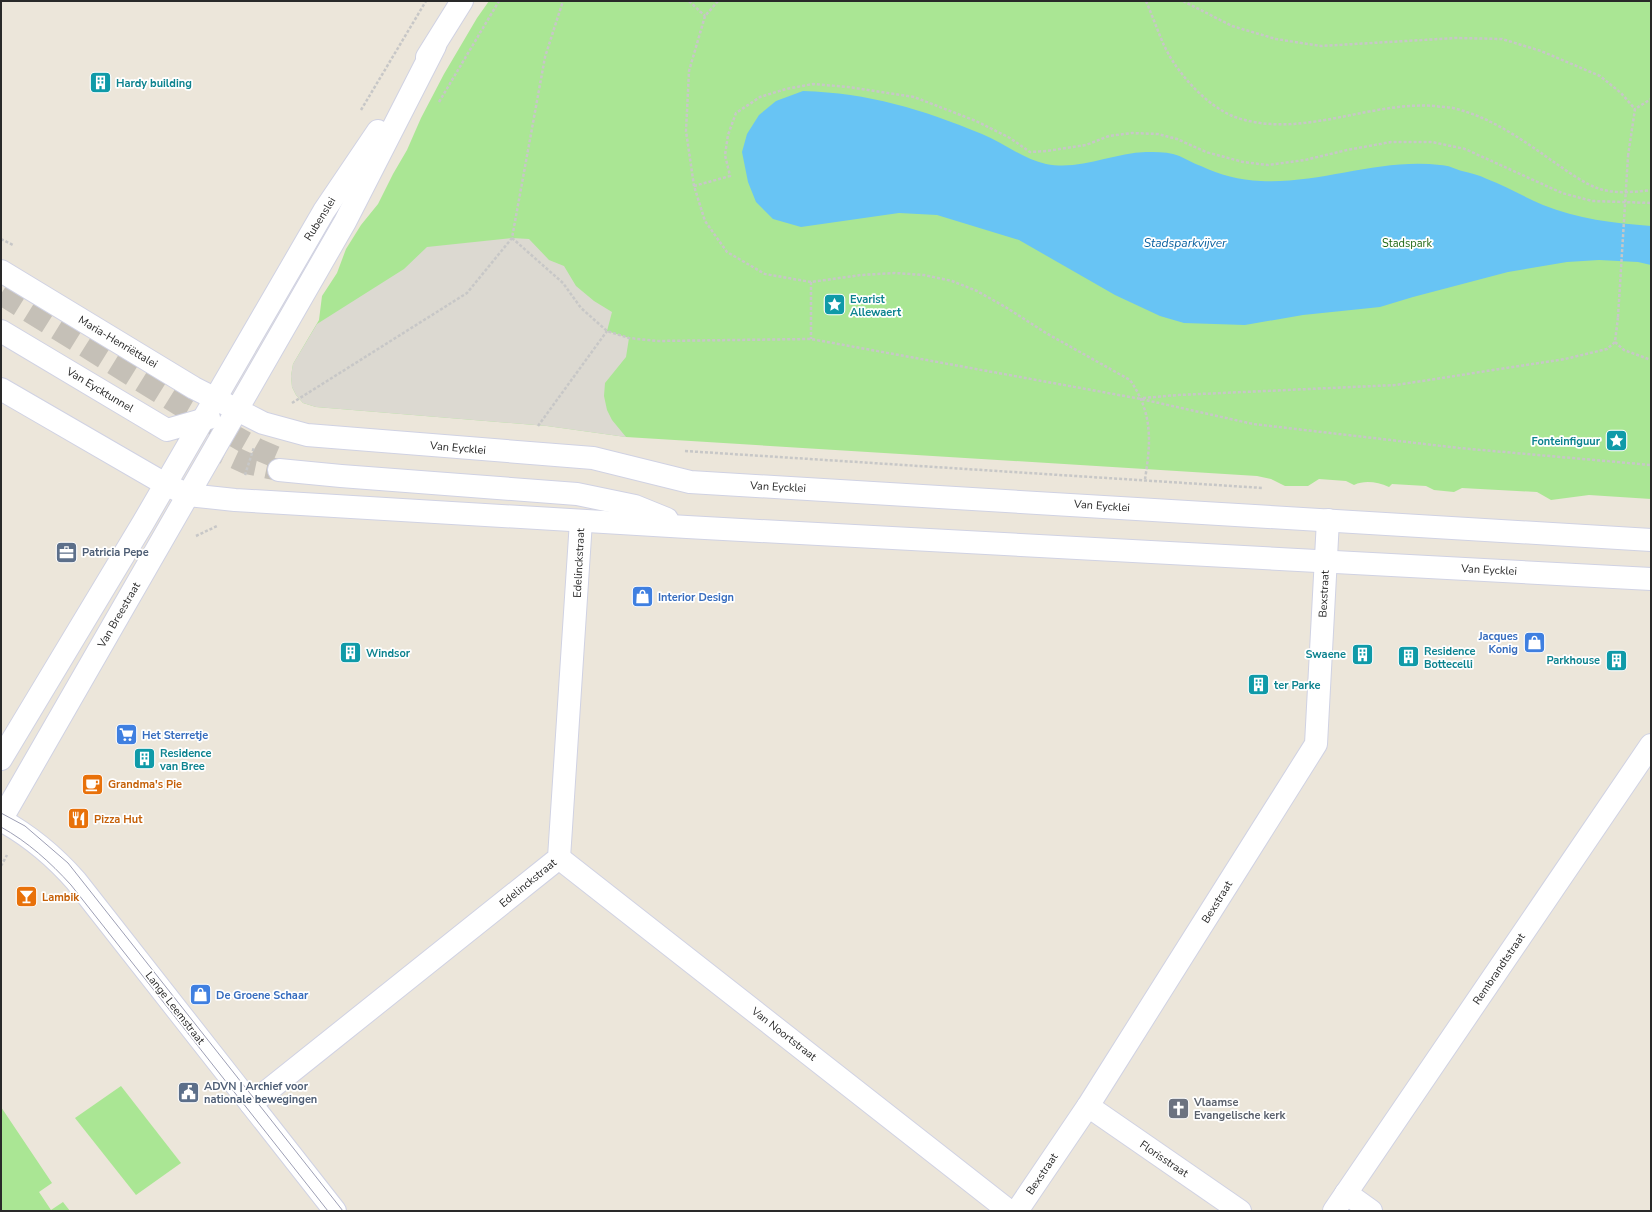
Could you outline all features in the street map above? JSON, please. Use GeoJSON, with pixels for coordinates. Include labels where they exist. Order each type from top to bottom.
{"type":"FeatureCollection","features":[{"type":"Feature","properties":{"kind":"street","name":"Rubenslei"},"geometry":{"type":"LineString","coordinates":[[215,398],[324,211],[435,46],[462,1]]}},
{"type":"Feature","properties":{"kind":"street","name":"Rubenslei"},"geometry":{"type":"LineString","coordinates":[[237,410],[345,222],[435,46]]}},
{"type":"Feature","properties":{"kind":"street","name":"Maria-Henriëttalei"},"geometry":{"type":"LineString","coordinates":[[1,271],[194,388],[237,410]]}},
{"type":"Feature","properties":{"kind":"street","name":"Van Eycktunnel"},"geometry":{"type":"LineString","coordinates":[[1,331],[167,430],[237,410]]}},
{"type":"Feature","properties":{"kind":"street"},"geometry":{"type":"LineString","coordinates":[[1,389],[165,484],[188,494]]}},
{"type":"Feature","properties":{"kind":"street"},"geometry":{"type":"LineString","coordinates":[[1,759],[139,530],[215,398]]}},
{"type":"Feature","properties":{"kind":"street","name":"Van Eycklei"},"geometry":{"type":"LineString","coordinates":[[237,410],[263,423],[307,435],[593,458],[690,482],[1651,540]]}},
{"type":"Feature","properties":{"kind":"street","name":"Van Breestraat"},"geometry":{"type":"LineString","coordinates":[[1,820],[237,410]]}},
{"type":"Feature","properties":{"kind":"street","name":"Van Eycklei"},"geometry":{"type":"LineString","coordinates":[[282,465],[341,476],[577,494],[635,506],[687,527]]}},
{"type":"Feature","properties":{"kind":"street","name":"Van Eycklei"},"geometry":{"type":"LineString","coordinates":[[188,494],[235,500],[581,521],[1651,579]]}},
{"type":"Feature","properties":{"kind":"street"},"geometry":{"type":"LineString","coordinates":[[1326,562],[1328,520]]}},
{"type":"Feature","properties":{"kind":"street","name":"Edelinckstraat"},"geometry":{"type":"LineString","coordinates":[[251,1104],[559,858],[581,521]]}},
{"type":"Feature","properties":{"kind":"street","name":"Bexstraat"},"geometry":{"type":"LineString","coordinates":[[1017,1211],[1088,1106],[1316,744],[1326,562]]}},
{"type":"Feature","properties":{"kind":"street","name":"Rembrandtstraat"},"geometry":{"type":"LineString","coordinates":[[1346,1193],[1651,745]]}},
{"type":"Feature","properties":{"kind":"street","name":"Lange Leemstraat"},"geometry":{"type":"LineString","coordinates":[[1,820],[22,832],[46,851],[76,881],[335,1211]]}},
{"type":"Feature","properties":{"kind":"street","name":"Van Noortstraat"},"geometry":{"type":"LineString","coordinates":[[559,858],[1009,1211]]}},
{"type":"Feature","properties":{"kind":"street","name":"Florisstraat"},"geometry":{"type":"LineString","coordinates":[[1088,1106],[1240,1211]]}},
{"type":"Feature","properties":{"kind":"street"},"geometry":{"type":"LineString","coordinates":[[1334,1211],[1346,1193],[1371,1211]]}},
{"type":"Feature","properties":{"kind":"path"},"geometry":{"type":"LineString","coordinates":[[296,408],[290,405],[467,293],[512,238],[545,57],[563,1]]}},
{"type":"Feature","properties":{"kind":"path"},"geometry":{"type":"LineString","coordinates":[[689,1],[705,16]]}},
{"type":"Feature","properties":{"kind":"path"},"geometry":{"type":"LineString","coordinates":[[718,1],[705,16],[690,71],[686,131],[694,186],[705,221],[727,252],[765,274],[811,282],[861,275],[895,273],[924,275],[952,281],[1007,308],[1046,333],[1130,380],[1138,392],[1149,425],[1150,451],[1145,479]]}},
{"type":"Feature","properties":{"kind":"path"},"geometry":{"type":"LineString","coordinates":[[1146,1],[1163,45],[1186,79],[1210,104],[1235,116],[1264,123],[1302,123],[1386,108],[1419,105],[1452,108],[1486,119],[1520,139],[1574,176],[1600,189],[1619,192],[1651,190]]}},
{"type":"Feature","properties":{"kind":"path"},"geometry":{"type":"LineString","coordinates":[[1183,1],[1232,26],[1276,39],[1321,46],[1456,38],[1502,39],[1541,51],[1600,76],[1621,93],[1635,109]]}},
{"type":"Feature","properties":{"kind":"path"},"geometry":{"type":"LineString","coordinates":[[694,186],[730,176],[725,155],[728,135],[736,113],[760,97],[786,89],[813,84],[848,87],[914,97],[976,121],[1010,138],[1030,152],[1086,145],[1109,136],[1132,133],[1158,134],[1177,139],[1206,152],[1243,162],[1268,165],[1305,160],[1391,142],[1432,142],[1465,149],[1562,193],[1592,201],[1651,203]]}},
{"type":"Feature","properties":{"kind":"path"},"geometry":{"type":"LineString","coordinates":[[1140,399],[1178,395],[1396,385],[1565,359],[1607,348],[1615,342],[1618,317],[1628,156],[1635,109],[1651,99]]}},
{"type":"Feature","properties":{"kind":"path"},"geometry":{"type":"LineString","coordinates":[[512,238],[563,283],[581,308],[607,331],[629,338],[657,341],[811,339],[1140,399],[1253,424],[1459,448],[1651,464]]}},
{"type":"Feature","properties":{"kind":"path"},"geometry":{"type":"LineString","coordinates":[[811,282],[811,339]]}},
{"type":"Feature","properties":{"kind":"path"},"geometry":{"type":"LineString","coordinates":[[529,454],[530,432],[538,426],[607,331]]}},
{"type":"Feature","properties":{"kind":"path"},"geometry":{"type":"LineString","coordinates":[[1615,342],[1624,350],[1651,360]]}},
{"type":"Feature","properties":{"kind":"path"},"geometry":{"type":"LineString","coordinates":[[685,452],[1145,479],[1268,488]]}},
{"type":"Feature","properties":{"kind":"green space","name":"Stadspark"},"geometry":{"type":"Polygon","coordinates":[[[489,1],[1651,1],[1651,499],[1589,495],[1551,500],[1537,492],[1462,488],[1454,492],[1434,490],[1426,486],[1392,484],[1389,487],[1367,482],[1354,485],[1346,481],[1319,479],[1308,486],[1285,486],[1271,479],[1257,476],[626,437],[547,426],[316,407],[303,403],[296,395],[292,387],[291,376],[293,364],[319,320],[322,296],[337,273],[346,249],[361,225],[378,204],[407,150],[421,118],[444,74],[477,18],[489,1]]]}},
{"type":"Feature","properties":{"kind":"green space"},"geometry":{"type":"Polygon","coordinates":[[[121,1086],[181,1163],[136,1195],[75,1118],[121,1086]]]}},
{"type":"Feature","properties":{"kind":"green space"},"geometry":{"type":"Polygon","coordinates":[[[1,1107],[52,1183],[39,1192],[51,1210],[63,1202],[70,1211],[1,1211],[1,1107]]]}},
{"type":"Feature","properties":{"kind":"shaded area"},"geometry":{"type":"Polygon","coordinates":[[[512,238],[529,239],[549,260],[564,266],[576,286],[594,301],[612,312],[607,331],[629,338],[626,357],[605,383],[604,396],[607,410],[612,420],[626,437],[547,426],[316,407],[303,403],[296,395],[292,387],[291,376],[293,364],[317,324],[404,269],[427,247],[512,238]]]}},
{"type":"Feature","properties":{"kind":"water","name":"Stadsparkvijver"},"geometry":{"type":"Polygon","coordinates":[[[803,91],[850,95],[916,110],[982,134],[1021,155],[1038,162],[1059,166],[1084,164],[1133,153],[1163,152],[1176,155],[1208,169],[1245,180],[1284,181],[1395,165],[1417,164],[1446,166],[1481,176],[1543,205],[1569,214],[1609,222],[1651,226],[1651,265],[1638,262],[1599,260],[1567,262],[1508,272],[1380,307],[1303,315],[1245,325],[1184,323],[1160,316],[1115,295],[1019,240],[937,215],[899,213],[801,227],[773,219],[756,202],[748,182],[742,152],[747,134],[759,115],[776,101],[803,91]]]}},
{"type":"Feature","properties":{"kind":"tunnel"},"geometry":{"type":"LineString","coordinates":[[1,294],[178,404],[257,449],[285,461]]}},
{"type":"Feature","properties":{"kind":"tunnel"},"geometry":{"type":"LineString","coordinates":[[177,427],[222,452],[246,463],[279,470]]}},
{"type":"Feature","properties":{"kind":"tram line"},"geometry":{"type":"LineString","coordinates":[[1,813],[25,826],[68,863],[343,1211]]}},
{"type":"Feature","properties":{"kind":"tram line"},"geometry":{"type":"LineString","coordinates":[[1,827],[38,853],[71,885],[328,1211]]}},
{"type":"Feature","properties":{"kind":"place","name":"Hardy building"},"geometry":{"type":"Point","coordinates":[101,83]}},
{"type":"Feature","properties":{"kind":"place","name":"Evarist Allewaert"},"geometry":{"type":"Point","coordinates":[835,305]}},
{"type":"Feature","properties":{"kind":"place","name":"Fonteinfiguur"},"geometry":{"type":"Point","coordinates":[1616,441]}},
{"type":"Feature","properties":{"kind":"place","name":"Patricia Pepe"},"geometry":{"type":"Point","coordinates":[67,552]}},
{"type":"Feature","properties":{"kind":"place","name":"Interior Design"},"geometry":{"type":"Point","coordinates":[642,597]}},
{"type":"Feature","properties":{"kind":"place","name":"Jacques Konig"},"geometry":{"type":"Point","coordinates":[1534,642]}},
{"type":"Feature","properties":{"kind":"place","name":"Windsor"},"geometry":{"type":"Point","coordinates":[351,653]}},
{"type":"Feature","properties":{"kind":"place","name":"Swaene"},"geometry":{"type":"Point","coordinates":[1362,654]}},
{"type":"Feature","properties":{"kind":"place","name":"Residence Bottecelli"},"geometry":{"type":"Point","coordinates":[1408,657]}},
{"type":"Feature","properties":{"kind":"place","name":"Parkhouse"},"geometry":{"type":"Point","coordinates":[1616,660]}},
{"type":"Feature","properties":{"kind":"place","name":"ter Parke"},"geometry":{"type":"Point","coordinates":[1258,685]}},
{"type":"Feature","properties":{"kind":"place","name":"Het Sterretje"},"geometry":{"type":"Point","coordinates":[126,735]}},
{"type":"Feature","properties":{"kind":"place","name":"Residence van Bree"},"geometry":{"type":"Point","coordinates":[144,759]}},
{"type":"Feature","properties":{"kind":"place","name":"Grandma's Pie"},"geometry":{"type":"Point","coordinates":[93,784]}},
{"type":"Feature","properties":{"kind":"place","name":"Pizza Hut"},"geometry":{"type":"Point","coordinates":[79,819]}},
{"type":"Feature","properties":{"kind":"place","name":"Lambik"},"geometry":{"type":"Point","coordinates":[27,897]}},
{"type":"Feature","properties":{"kind":"place","name":"De Groene Schaar"},"geometry":{"type":"Point","coordinates":[200,995]}},
{"type":"Feature","properties":{"kind":"place","name":"ADVN | Archief voor nationale bewegingen"},"geometry":{"type":"Point","coordinates":[188,1092]}},
{"type":"Feature","properties":{"kind":"place","name":"Vlaamse Evangelische kerk"},"geometry":{"type":"Point","coordinates":[1179,1108]}}]}
